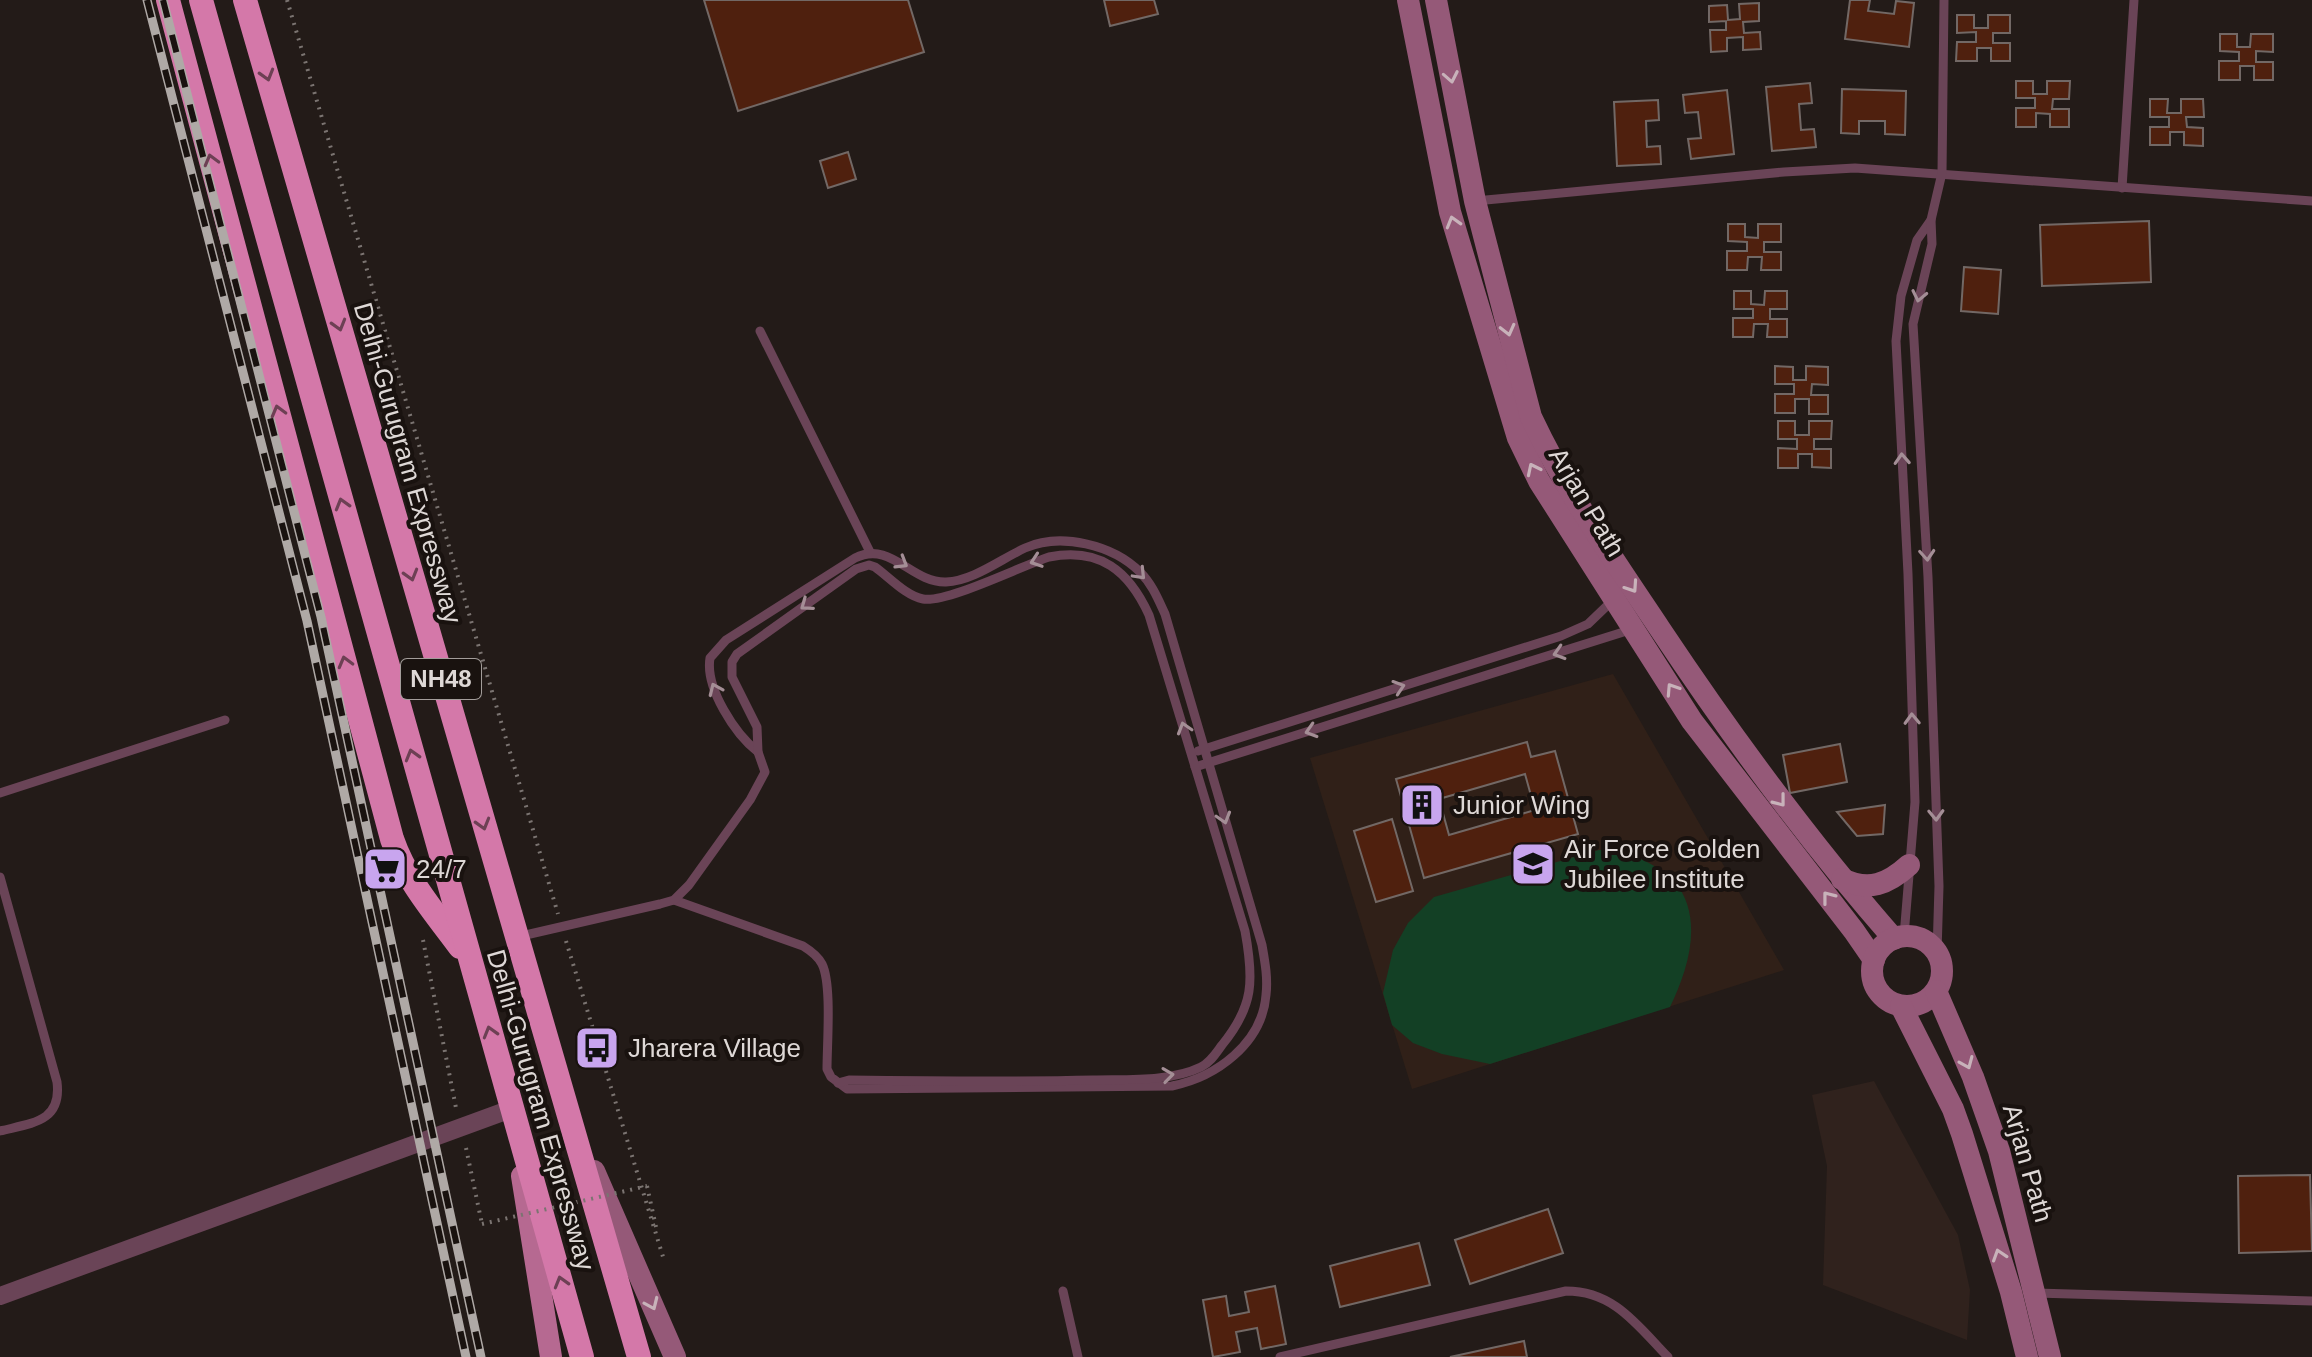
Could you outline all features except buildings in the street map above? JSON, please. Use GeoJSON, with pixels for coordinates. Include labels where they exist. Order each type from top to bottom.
{"type":"FeatureCollection","features":[{"type":"Feature","properties":{"kind":"highway"},"geometry":{"type":"LineString","coordinates":[[168,0],[392,839],[411,880],[470,962]]}},
{"type":"Feature","properties":{"kind":"highway","name":"Delhi-Gurugram Expressway"},"geometry":{"type":"LineString","coordinates":[[201,0],[582,1357]]}},
{"type":"Feature","properties":{"kind":"highway","name":"Delhi-Gurugram Expressway"},"geometry":{"type":"LineString","coordinates":[[245,0],[639,1357]]}},
{"type":"Feature","properties":{"kind":"main road","name":"Arjan Path"},"geometry":{"type":"LineString","coordinates":[[1408,0],[1450,212],[1518,438],[1539,481],[1692,721],[1874,960]]}},
{"type":"Feature","properties":{"kind":"main road","name":"Arjan Path"},"geometry":{"type":"LineString","coordinates":[[1436,0],[1475,201],[1531,417],[1545,447],[1593,530],[1714,709],[1841,879],[1899,938]]}},
{"type":"Feature","properties":{"kind":"main road"},"geometry":{"type":"LineString","coordinates":[[1841,879],[1855,885],[1875,886],[1909,865]]}},
{"type":"Feature","properties":{"kind":"main road"},"geometry":{"type":"LineString","coordinates":[[1899,938],[1923,940],[1937,953],[1942,972],[1936,991],[1920,1003],[1901,1006],[1883,997],[1873,980],[1874,960],[1878,951],[1899,938]]}},
{"type":"Feature","properties":{"kind":"main road","name":"Arjan Path"},"geometry":{"type":"LineString","coordinates":[[1936,991],[1973,1077],[1999,1151],[2050,1357]]}},
{"type":"Feature","properties":{"kind":"main road","name":"Arjan Path"},"geometry":{"type":"LineString","coordinates":[[1901,1006],[1953,1109],[2011,1292],[2027,1357]]}},
{"type":"Feature","properties":{"kind":"main road"},"geometry":{"type":"LineString","coordinates":[[564,1104],[675,1357]]}},
{"type":"Feature","properties":{"kind":"main road"},"geometry":{"type":"LineString","coordinates":[[511,1109],[551,1357]]}},
{"type":"Feature","properties":{"kind":"street"},"geometry":{"type":"LineString","coordinates":[[3,1293],[511,1109]]}},
{"type":"Feature","properties":{"kind":"lane"},"geometry":{"type":"LineString","coordinates":[[1937,953],[1939,886],[1928,577],[1913,324],[1933,236],[1931,220],[1942,173],[1944,0]]}},
{"type":"Feature","properties":{"kind":"lane"},"geometry":{"type":"LineString","coordinates":[[2122,188],[2134,0]]}},
{"type":"Feature","properties":{"kind":"lane"},"geometry":{"type":"LineString","coordinates":[[1475,201],[1855,168],[2312,201]]}},
{"type":"Feature","properties":{"kind":"lane"},"geometry":{"type":"LineString","coordinates":[[1899,938],[1915,802],[1896,329],[1901,296],[1917,240],[1931,220]]}},
{"type":"Feature","properties":{"kind":"lane"},"geometry":{"type":"LineString","coordinates":[[760,331],[870,552]]}},
{"type":"Feature","properties":{"kind":"lane"},"geometry":{"type":"LineString","coordinates":[[674,900],[803,946],[816,955],[823,966],[826,981],[827,1069],[838,1083],[852,1089],[1154,1089],[1192,1082],[1230,1060],[1248,1041],[1261,1017],[1266,999],[1267,977],[1262,945],[1165,614],[1149,583],[1128,561],[1092,545],[1043,542],[961,579],[947,582],[926,577],[887,554],[870,552],[855,558],[726,640],[710,658],[710,679],[728,715],[741,738],[758,752]]}},
{"type":"Feature","properties":{"kind":"lane"},"geometry":{"type":"LineString","coordinates":[[516,937],[674,900],[689,885],[763,779],[764,766],[758,752],[757,727],[732,677],[732,662],[737,654],[856,569],[869,565],[875,567],[917,597],[932,599],[1062,554],[1099,560],[1133,583],[1149,615],[1245,931],[1252,968],[1251,987],[1240,1023],[1204,1066],[1181,1073],[1116,1080],[849,1080],[838,1083]]}},
{"type":"Feature","properties":{"kind":"lane"},"geometry":{"type":"LineString","coordinates":[[1191,753],[1561,636],[1588,624],[1614,600]]}},
{"type":"Feature","properties":{"kind":"lane"},"geometry":{"type":"LineString","coordinates":[[1195,767],[1633,629]]}},
{"type":"Feature","properties":{"kind":"lane"},"geometry":{"type":"LineString","coordinates":[[0,793],[225,720]]}},
{"type":"Feature","properties":{"kind":"lane"},"geometry":{"type":"LineString","coordinates":[[0,877],[57,1082],[59,1099],[55,1109],[46,1117],[0,1131]]}},
{"type":"Feature","properties":{"kind":"lane"},"geometry":{"type":"LineString","coordinates":[[1063,1291],[1078,1357]]}},
{"type":"Feature","properties":{"kind":"lane"},"geometry":{"type":"LineString","coordinates":[[1280,1357],[1566,1291],[1585,1291],[1600,1295],[1611,1303],[1668,1357]]}},
{"type":"Feature","properties":{"kind":"lane"},"geometry":{"type":"LineString","coordinates":[[2011,1292],[2312,1301]]}},
{"type":"Feature","properties":{"kind":"path"},"geometry":{"type":"LineString","coordinates":[[287,0],[562,927],[664,1260],[647,1186],[482,1224],[471,1168]]}},
{"type":"Feature","properties":{"kind":"shaded area","name":"Air Force Golden Jubilee Institute"},"geometry":{"type":"Polygon","coordinates":[[[1613,674],[1784,970],[1412,1089],[1310,758],[1613,674]]]}},
{"type":"Feature","properties":{"kind":"shaded area"},"geometry":{"type":"Polygon","coordinates":[[[1874,1081],[1958,1235],[1970,1290],[1967,1340],[1823,1285],[1827,1166],[1812,1095],[1874,1081]]]}},
{"type":"Feature","properties":{"kind":"green space"},"geometry":{"type":"Polygon","coordinates":[[[1619,849],[1648,862],[1674,881],[1689,911],[1691,927],[1687,960],[1670,1007],[1490,1064],[1442,1054],[1413,1043],[1392,1025],[1383,993],[1393,950],[1408,923],[1434,897],[1599,850],[1619,849]]]}},
{"type":"Feature","properties":{"kind":"railway"},"geometry":{"type":"LineString","coordinates":[[147,0],[307,621],[466,1357]]}},
{"type":"Feature","properties":{"kind":"railway"},"geometry":{"type":"LineString","coordinates":[[163,0],[321,617],[481,1357]]}},
{"type":"Feature","properties":{"kind":"place","name":"Junior Wing"},"geometry":{"type":"Point","coordinates":[1422,805]}},
{"type":"Feature","properties":{"kind":"place","name":"Air Force Golden Jubilee Institute"},"geometry":{"type":"Point","coordinates":[1533,864]}},
{"type":"Feature","properties":{"kind":"place","name":"24/7"},"geometry":{"type":"Point","coordinates":[385,869]}},
{"type":"Feature","properties":{"kind":"place","name":"Jharera Village"},"geometry":{"type":"Point","coordinates":[597,1048]}}]}
